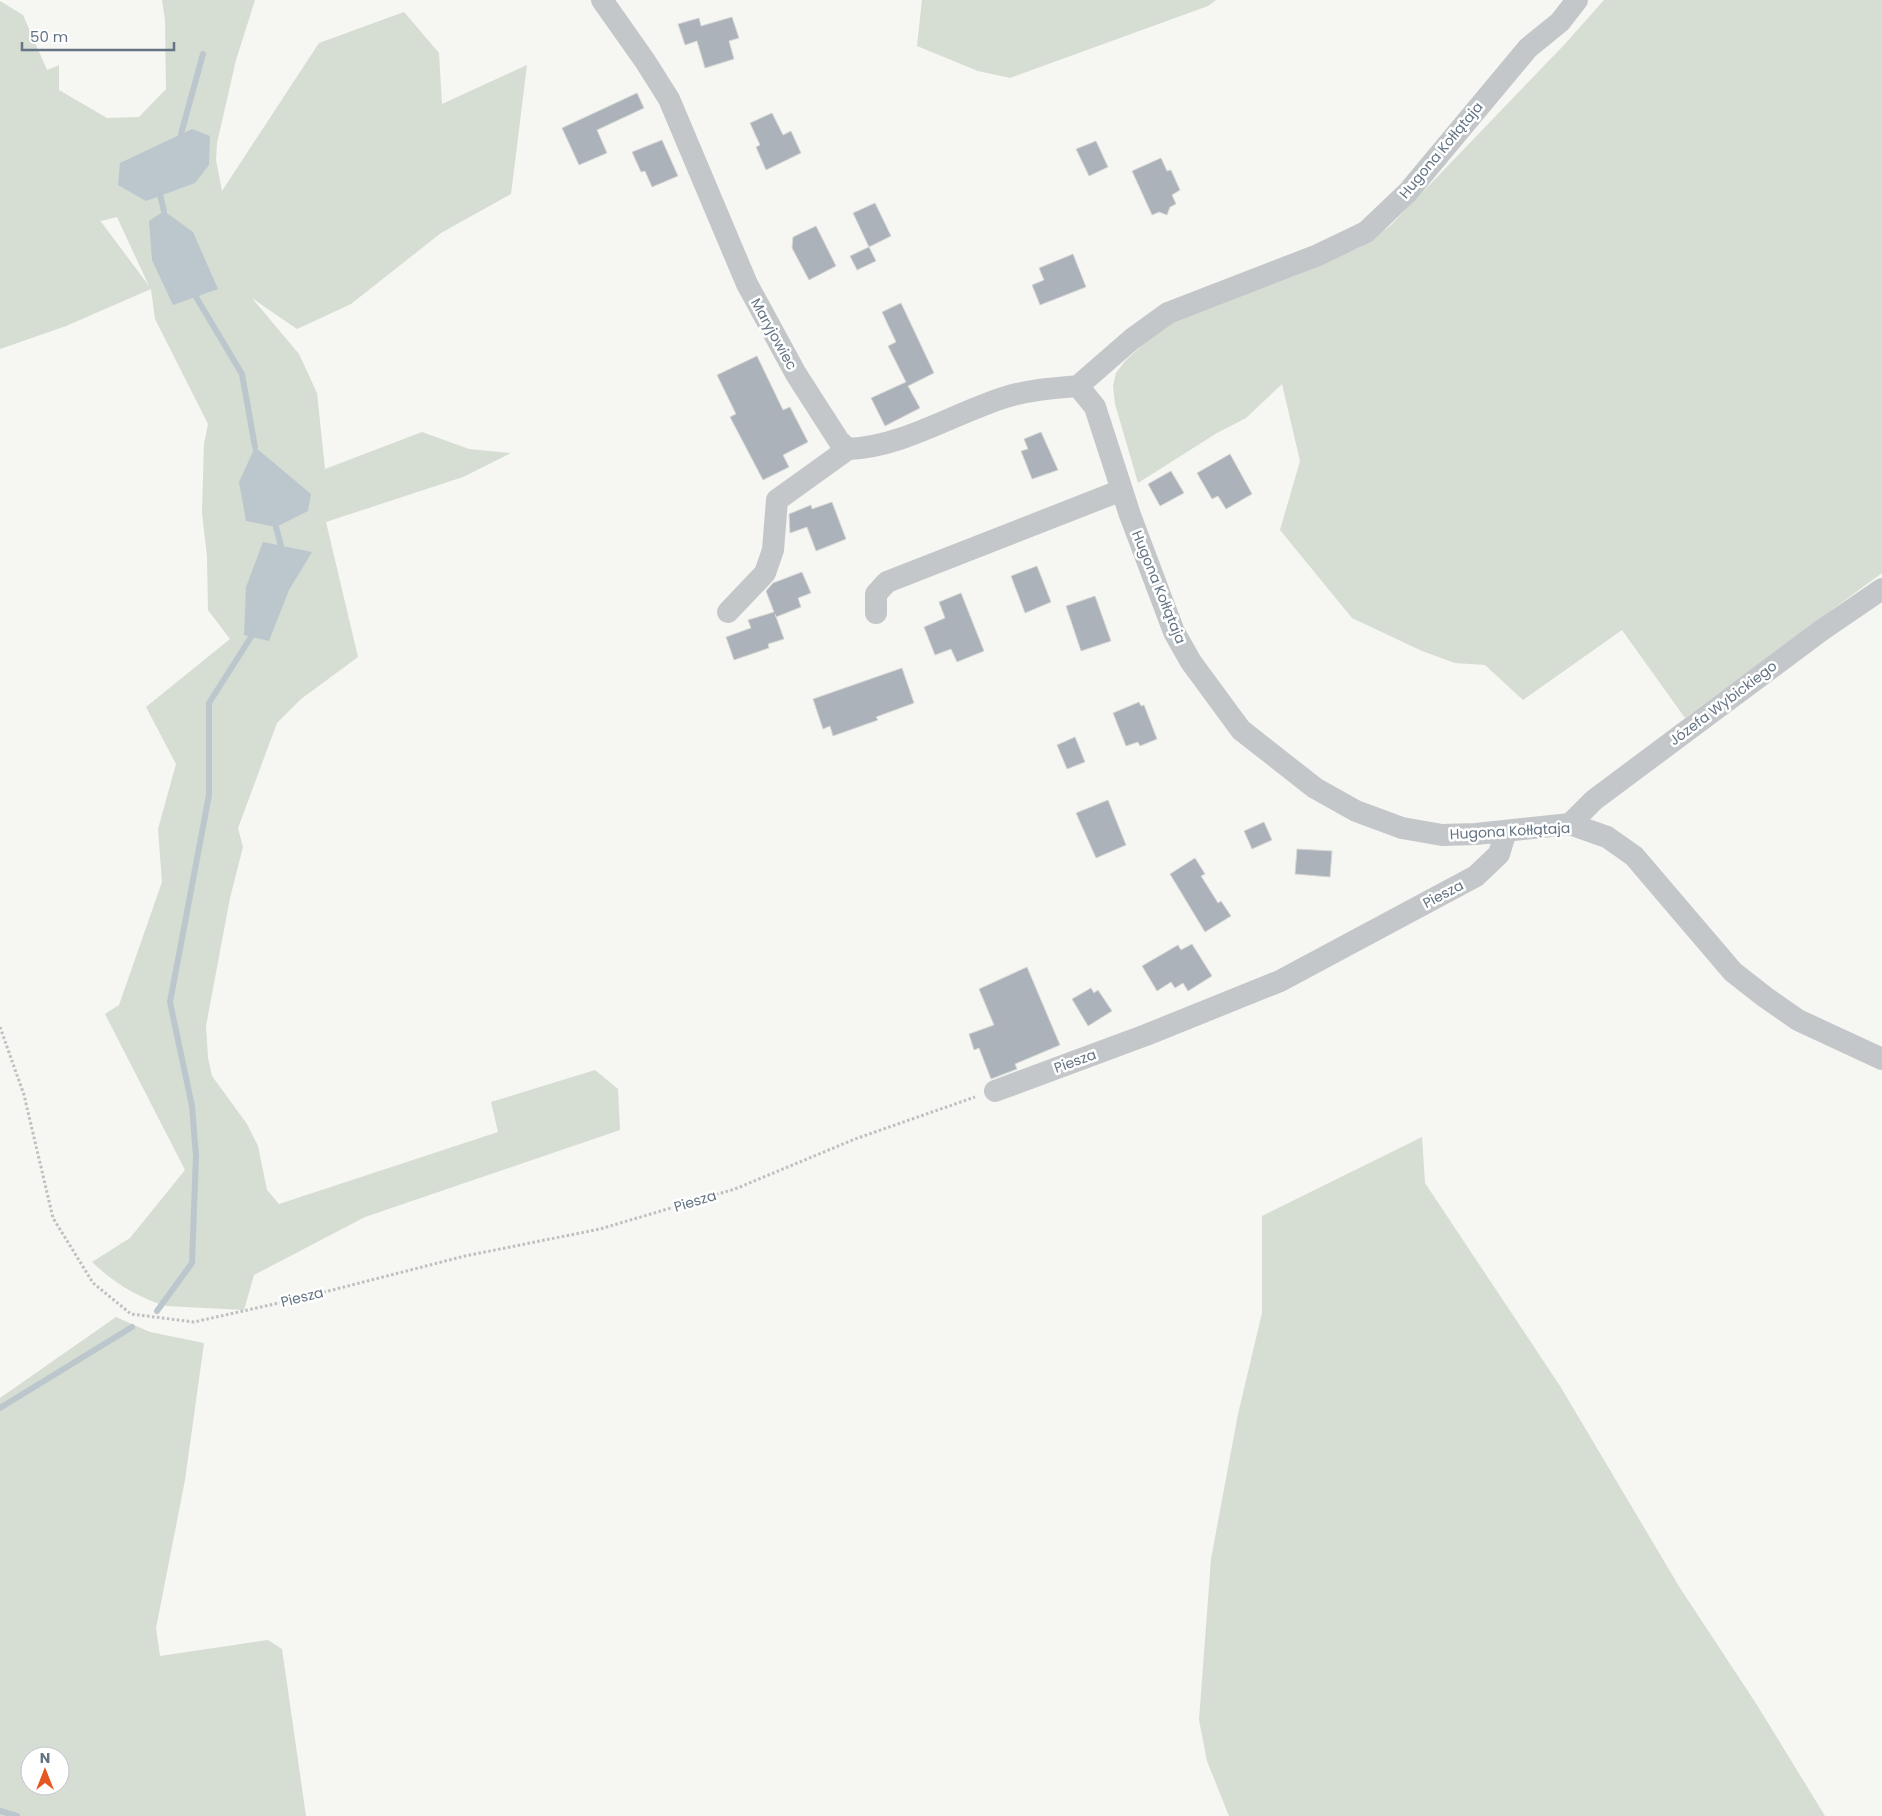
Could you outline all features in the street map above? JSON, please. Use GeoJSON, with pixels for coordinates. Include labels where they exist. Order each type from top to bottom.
{"type":"FeatureCollection","features":[{"type":"Feature","properties":{"kind":"street","name":"Maryjowiec"},"geometry":{"type":"LineString","coordinates":[[602,0],[645,61],[668,99],[747,284],[796,374],[839,441],[848,449]]}},
{"type":"Feature","properties":{"kind":"street","name":"Hugona Kołłątaja"},"geometry":{"type":"LineString","coordinates":[[1577,0],[1560,22],[1528,48],[1408,192],[1366,232],[1318,255],[1168,313],[1132,339],[1078,386],[1095,407],[1122,490],[1174,632],[1192,662],[1241,730],[1315,788],[1356,811],[1402,828],[1442,835],[1570,824],[1607,837],[1634,856],[1733,972],[1798,1020],[1882,1059]]}},
{"type":"Feature","properties":{"kind":"street"},"geometry":{"type":"LineString","coordinates":[[728,612],[766,573],[773,550],[777,500],[848,449],[864,448],[922,430],[1007,397],[1078,386]]}},
{"type":"Feature","properties":{"kind":"street"},"geometry":{"type":"LineString","coordinates":[[876,613],[876,594],[887,582],[1122,490]]}},
{"type":"Feature","properties":{"kind":"street","name":"Józefa Wybickiego"},"geometry":{"type":"LineString","coordinates":[[1570,824],[1594,800],[1822,630],[1882,589]]}},
{"type":"Feature","properties":{"kind":"street","name":"Piesza"},"geometry":{"type":"LineString","coordinates":[[995,1091],[1146,1035],[1280,982],[1476,876],[1499,854],[1506,831]]}},
{"type":"Feature","properties":{"kind":"path","name":"Piesza"},"geometry":{"type":"LineString","coordinates":[[0,1027],[24,1095],[53,1218],[93,1284],[131,1314],[194,1322],[301,1298],[465,1256],[600,1229],[734,1189],[855,1139],[995,1091]]}},
{"type":"Feature","properties":{"kind":"shaded area"},"geometry":{"type":"Polygon","coordinates":[[[162,0],[255,0],[236,60],[217,143],[216,160],[222,191],[319,43],[404,12],[439,53],[442,104],[527,65],[511,194],[441,233],[351,304],[297,329],[252,298],[299,354],[317,393],[325,469],[422,432],[469,449],[511,453],[463,477],[326,522],[358,657],[301,699],[277,723],[238,828],[243,847],[230,898],[206,1026],[208,1058],[212,1076],[247,1124],[258,1146],[267,1190],[279,1204],[498,1132],[491,1102],[595,1070],[618,1089],[620,1130],[365,1217],[254,1275],[244,1310],[166,1306],[126,1288],[92,1262],[130,1238],[185,1170],[105,1014],[119,1005],[162,882],[158,829],[176,764],[146,707],[230,639],[208,610],[207,556],[202,513],[204,444],[208,424],[155,319],[151,289],[66,326],[0,349],[0,1],[23,15],[47,70],[59,65],[59,90],[107,118],[139,117],[166,89],[165,20],[162,0]],[[117,217],[101,221],[99,219],[149,286],[117,217]]]}},
{"type":"Feature","properties":{"kind":"shaded area"},"geometry":{"type":"Polygon","coordinates":[[[922,0],[1216,0],[1208,6],[1010,78],[978,71],[917,46],[922,0]]]}},
{"type":"Feature","properties":{"kind":"shaded area"},"geometry":{"type":"Polygon","coordinates":[[[1604,0],[1882,0],[1882,573],[1685,718],[1622,630],[1523,700],[1485,665],[1455,663],[1422,651],[1352,618],[1280,530],[1300,461],[1282,384],[1246,418],[1217,433],[1138,483],[1115,404],[1113,386],[1116,373],[1125,361],[1149,339],[1177,319],[1296,275],[1361,247],[1390,226],[1564,45],[1604,0]]]}},
{"type":"Feature","properties":{"kind":"shaded area"},"geometry":{"type":"Polygon","coordinates":[[[192,129],[210,136],[209,165],[195,183],[146,201],[118,185],[120,163],[192,129]]]}},
{"type":"Feature","properties":{"kind":"shaded area"},"geometry":{"type":"Polygon","coordinates":[[[164,211],[193,232],[218,289],[173,305],[152,260],[149,221],[164,211]]]}},
{"type":"Feature","properties":{"kind":"shaded area"},"geometry":{"type":"Polygon","coordinates":[[[255,447],[311,494],[308,511],[276,527],[246,521],[239,482],[255,447]]]}},
{"type":"Feature","properties":{"kind":"shaded area"},"geometry":{"type":"Polygon","coordinates":[[[263,542],[312,552],[289,590],[269,641],[244,635],[246,587],[263,542]]]}},
{"type":"Feature","properties":{"kind":"shaded area"},"geometry":{"type":"Polygon","coordinates":[[[1422,1137],[1425,1183],[1560,1386],[1680,1588],[1757,1705],[1825,1816],[1229,1816],[1207,1761],[1199,1720],[1211,1559],[1238,1414],[1262,1313],[1262,1216],[1422,1137]]]}},
{"type":"Feature","properties":{"kind":"shaded area"},"geometry":{"type":"Polygon","coordinates":[[[116,1317],[150,1332],[204,1343],[185,1480],[156,1628],[160,1656],[268,1640],[282,1649],[306,1816],[0,1816],[0,1398],[116,1317]]]}},
{"type":"Feature","properties":{"kind":"building"},"geometry":{"type":"Polygon","coordinates":[[[732,17],[739,38],[729,41],[734,59],[705,68],[697,41],[685,45],[678,24],[699,18],[701,26],[732,17]]]}},
{"type":"Feature","properties":{"kind":"building"},"geometry":{"type":"Polygon","coordinates":[[[637,93],[644,108],[597,130],[607,153],[579,165],[562,128],[637,93]]]}},
{"type":"Feature","properties":{"kind":"building"},"geometry":{"type":"Polygon","coordinates":[[[772,113],[783,135],[791,131],[801,153],[766,170],[756,147],[760,145],[750,123],[772,113]]]}},
{"type":"Feature","properties":{"kind":"building"},"geometry":{"type":"Polygon","coordinates":[[[662,140],[678,176],[652,187],[645,171],[641,172],[632,152],[662,140]]]}},
{"type":"Feature","properties":{"kind":"building"},"geometry":{"type":"Polygon","coordinates":[[[1096,141],[1108,167],[1089,176],[1076,149],[1096,141]]]}},
{"type":"Feature","properties":{"kind":"building"},"geometry":{"type":"Polygon","coordinates":[[[1161,158],[1167,171],[1171,170],[1180,190],[1172,195],[1176,204],[1170,207],[1167,215],[1159,212],[1152,215],[1132,171],[1161,158]]]}},
{"type":"Feature","properties":{"kind":"building"},"geometry":{"type":"Polygon","coordinates":[[[875,203],[891,236],[869,247],[853,213],[875,203]]]}},
{"type":"Feature","properties":{"kind":"building"},"geometry":{"type":"Polygon","coordinates":[[[816,226],[836,266],[809,280],[792,248],[793,237],[816,226]]]}},
{"type":"Feature","properties":{"kind":"building"},"geometry":{"type":"Polygon","coordinates":[[[869,247],[876,261],[857,270],[850,256],[869,247]]]}},
{"type":"Feature","properties":{"kind":"building"},"geometry":{"type":"Polygon","coordinates":[[[1073,254],[1086,287],[1040,305],[1032,285],[1044,280],[1039,268],[1073,254]]]}},
{"type":"Feature","properties":{"kind":"building"},"geometry":{"type":"Polygon","coordinates":[[[901,303],[934,373],[908,386],[920,408],[885,426],[871,398],[906,382],[888,346],[896,342],[882,312],[901,303]]]}},
{"type":"Feature","properties":{"kind":"building"},"geometry":{"type":"Polygon","coordinates":[[[757,356],[783,410],[790,407],[808,442],[783,455],[789,467],[763,480],[730,417],[736,414],[717,375],[757,356]]]}},
{"type":"Feature","properties":{"kind":"building"},"geometry":{"type":"Polygon","coordinates":[[[1041,432],[1058,470],[1032,479],[1021,451],[1028,449],[1024,439],[1041,432]]]}},
{"type":"Feature","properties":{"kind":"building"},"geometry":{"type":"Polygon","coordinates":[[[1230,454],[1252,494],[1226,509],[1218,496],[1212,499],[1197,473],[1230,454]]]}},
{"type":"Feature","properties":{"kind":"building"},"geometry":{"type":"Polygon","coordinates":[[[1171,471],[1184,493],[1160,506],[1148,484],[1171,471]]]}},
{"type":"Feature","properties":{"kind":"building"},"geometry":{"type":"Polygon","coordinates":[[[832,502],[846,539],[816,551],[807,527],[790,533],[789,514],[811,505],[812,509],[832,502]]]}},
{"type":"Feature","properties":{"kind":"building"},"geometry":{"type":"Polygon","coordinates":[[[1037,566],[1051,602],[1025,613],[1011,576],[1037,566]]]}},
{"type":"Feature","properties":{"kind":"building"},"geometry":{"type":"Polygon","coordinates":[[[802,572],[811,593],[798,598],[801,607],[776,617],[784,639],[768,644],[769,648],[734,660],[726,637],[751,628],[748,620],[774,612],[766,591],[773,583],[802,572]]]}},
{"type":"Feature","properties":{"kind":"building"},"geometry":{"type":"Polygon","coordinates":[[[961,593],[984,651],[957,662],[951,649],[935,655],[924,627],[945,618],[939,602],[961,593]]]}},
{"type":"Feature","properties":{"kind":"building"},"geometry":{"type":"Polygon","coordinates":[[[1095,596],[1111,641],[1081,651],[1066,606],[1095,596]]]}},
{"type":"Feature","properties":{"kind":"building"},"geometry":{"type":"Polygon","coordinates":[[[902,668],[914,703],[876,717],[878,720],[833,736],[830,726],[823,729],[813,699],[902,668]]]}},
{"type":"Feature","properties":{"kind":"building"},"geometry":{"type":"Polygon","coordinates":[[[1139,702],[1141,706],[1144,705],[1157,739],[1140,746],[1138,742],[1126,746],[1113,713],[1139,702]]]}},
{"type":"Feature","properties":{"kind":"building"},"geometry":{"type":"Polygon","coordinates":[[[1075,737],[1085,762],[1067,769],[1057,745],[1075,737]]]}},
{"type":"Feature","properties":{"kind":"building"},"geometry":{"type":"Polygon","coordinates":[[[1108,800],[1126,845],[1096,858],[1076,813],[1108,800]]]}},
{"type":"Feature","properties":{"kind":"building"},"geometry":{"type":"Polygon","coordinates":[[[1264,822],[1272,840],[1252,849],[1244,831],[1264,822]]]}},
{"type":"Feature","properties":{"kind":"building"},"geometry":{"type":"Polygon","coordinates":[[[1297,849],[1332,851],[1330,877],[1295,874],[1297,849]]]}},
{"type":"Feature","properties":{"kind":"building"},"geometry":{"type":"Polygon","coordinates":[[[1195,858],[1205,874],[1201,876],[1218,903],[1221,901],[1231,916],[1205,932],[1170,874],[1195,858]]]}},
{"type":"Feature","properties":{"kind":"building"},"geometry":{"type":"Polygon","coordinates":[[[1192,944],[1212,976],[1188,991],[1183,983],[1175,988],[1171,982],[1157,991],[1142,966],[1178,945],[1181,950],[1192,944]]]}},
{"type":"Feature","properties":{"kind":"building"},"geometry":{"type":"Polygon","coordinates":[[[1027,967],[1060,1045],[1015,1064],[1017,1069],[991,1079],[979,1048],[974,1050],[969,1034],[994,1025],[979,989],[1027,967]]]}},
{"type":"Feature","properties":{"kind":"building"},"geometry":{"type":"Polygon","coordinates":[[[1091,988],[1094,993],[1098,990],[1112,1011],[1088,1026],[1072,999],[1091,988]]]}},
{"type":"Feature","properties":{"kind":"waterway"},"geometry":{"type":"LineString","coordinates":[[181,134],[203,54]]}},
{"type":"Feature","properties":{"kind":"waterway"},"geometry":{"type":"LineString","coordinates":[[160,195],[164,211]]}},
{"type":"Feature","properties":{"kind":"waterway"},"geometry":{"type":"LineString","coordinates":[[196,297],[242,374],[255,447]]}},
{"type":"Feature","properties":{"kind":"waterway"},"geometry":{"type":"LineString","coordinates":[[276,527],[281,546]]}},
{"type":"Feature","properties":{"kind":"waterway"},"geometry":{"type":"LineString","coordinates":[[157,1311],[192,1263],[196,1156],[192,1106],[170,1002],[209,795],[209,703],[251,637]]}},
{"type":"Feature","properties":{"kind":"waterway"},"geometry":{"type":"LineString","coordinates":[[0,1408],[132,1327]]}},
{"type":"Feature","properties":{"kind":"waterway"},"geometry":{"type":"LineString","coordinates":[[0,1811],[17,1816]]}}]}
